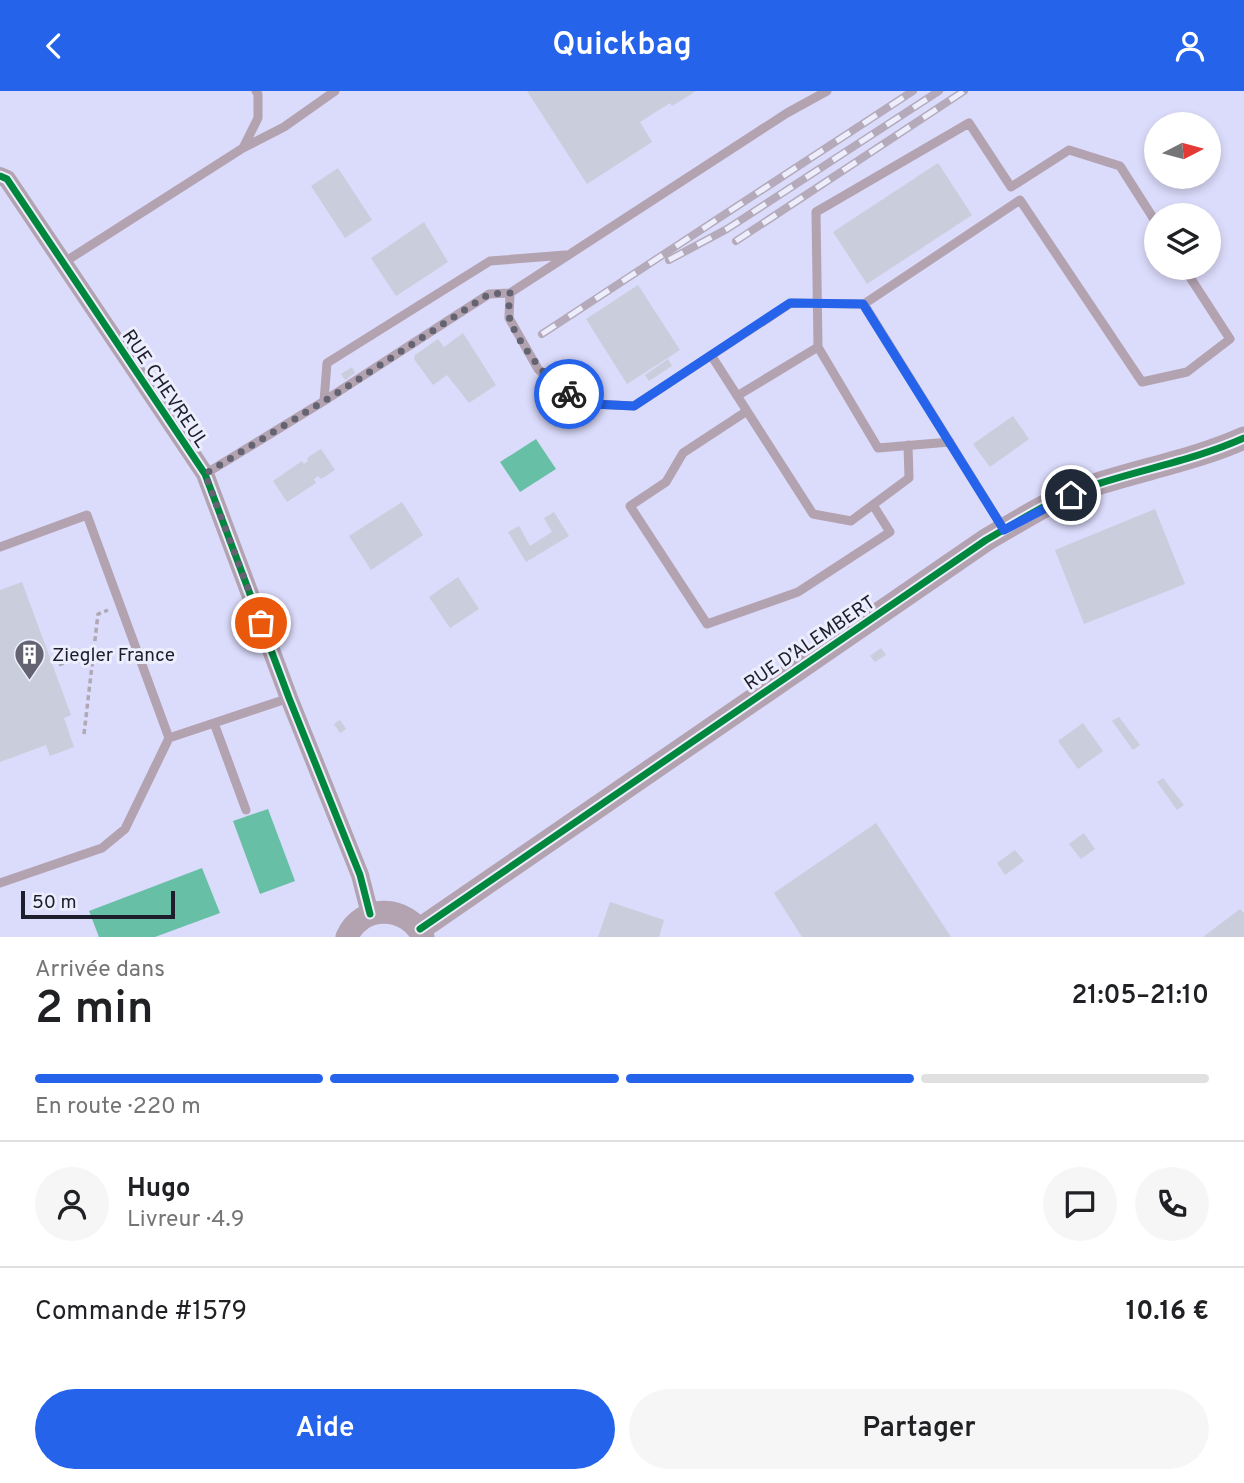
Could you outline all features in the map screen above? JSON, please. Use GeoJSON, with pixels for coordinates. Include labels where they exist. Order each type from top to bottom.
{"type":"FeatureCollection","features":[{"type":"Feature","properties":{"kind":"street","name":"RUE CHEVREUL"},"geometry":{"type":"LineString","coordinates":[[0,176],[7,179],[205,474],[289,698],[360,875],[370,914]]}},
{"type":"Feature","properties":{"kind":"street","name":"RUE D’ALEMBERT"},"geometry":{"type":"LineString","coordinates":[[422,933],[544,842],[1004,530],[1089,486],[1219,449],[1244,437]]}},
{"type":"Feature","properties":{"kind":"street"},"geometry":{"type":"LineString","coordinates":[[346,937],[358,921],[370,914],[384,911],[398,913],[410,919],[422,933]]}},
{"type":"Feature","properties":{"kind":"lane"},"geometry":{"type":"LineString","coordinates":[[243,148],[258,118],[256,91]]}},
{"type":"Feature","properties":{"kind":"lane"},"geometry":{"type":"LineString","coordinates":[[63,263],[243,148],[284,127],[335,91]]}},
{"type":"Feature","properties":{"kind":"lane"},"geometry":{"type":"LineString","coordinates":[[205,474],[489,294],[510,293],[787,113],[827,91]]}},
{"type":"Feature","properties":{"kind":"lane"},"geometry":{"type":"LineString","coordinates":[[950,442],[878,448],[818,347],[816,212],[969,123],[1142,382],[1187,372],[1230,339],[1192,280]]}},
{"type":"Feature","properties":{"kind":"lane"},"geometry":{"type":"LineString","coordinates":[[1011,187],[1069,150],[1119,166],[1144,204]]}},
{"type":"Feature","properties":{"kind":"lane"},"geometry":{"type":"LineString","coordinates":[[510,293],[509,318],[538,369],[561,391],[592,404],[634,406],[790,303],[863,304],[1020,200]]}},
{"type":"Feature","properties":{"kind":"lane"},"geometry":{"type":"LineString","coordinates":[[324,401],[327,363],[490,261],[569,255]]}},
{"type":"Feature","properties":{"kind":"lane"},"geometry":{"type":"LineString","coordinates":[[863,304],[1004,530]]}},
{"type":"Feature","properties":{"kind":"lane"},"geometry":{"type":"LineString","coordinates":[[737,396],[818,347]]}},
{"type":"Feature","properties":{"kind":"lane"},"geometry":{"type":"LineString","coordinates":[[711,355],[813,514],[851,521],[909,478],[908,445]]}},
{"type":"Feature","properties":{"kind":"lane"},"geometry":{"type":"LineString","coordinates":[[747,411],[682,453],[666,482],[630,506],[707,624],[798,592],[890,532],[873,505]]}},
{"type":"Feature","properties":{"kind":"lane"},"geometry":{"type":"LineString","coordinates":[[0,547],[86,515],[169,738]]}},
{"type":"Feature","properties":{"kind":"lane"},"geometry":{"type":"LineString","coordinates":[[0,883],[102,848],[125,828],[169,738],[289,698]]}},
{"type":"Feature","properties":{"kind":"lane"},"geometry":{"type":"LineString","coordinates":[[214,723],[246,810]]}},
{"type":"Feature","properties":{"kind":"path"},"geometry":{"type":"LineString","coordinates":[[84,734],[98,614],[120,605]]}},
{"type":"Feature","properties":{"kind":"path"},"geometry":{"type":"LineString","coordinates":[[59,664],[94,651]]}},
{"type":"Feature","properties":{"kind":"shaded area"},"geometry":{"type":"Polygon","coordinates":[[[0,91],[1244,91],[1244,937],[0,937],[0,91]]]}},
{"type":"Feature","properties":{"kind":"shaded area"},"geometry":{"type":"Polygon","coordinates":[[[536,439],[556,469],[520,492],[500,462],[536,439]]]}},
{"type":"Feature","properties":{"kind":"shaded area"},"geometry":{"type":"Polygon","coordinates":[[[268,809],[295,881],[260,894],[233,821],[268,809]]]}},
{"type":"Feature","properties":{"kind":"shaded area"},"geometry":{"type":"Polygon","coordinates":[[[202,868],[220,913],[155,937],[99,937],[89,911],[202,868]]]}},
{"type":"Feature","properties":{"kind":"building"},"geometry":{"type":"Polygon","coordinates":[[[527,91],[696,91],[640,122],[652,142],[587,184],[527,91]]]}},
{"type":"Feature","properties":{"kind":"building"},"geometry":{"type":"Polygon","coordinates":[[[938,163],[972,215],[867,284],[833,232],[938,163]]]}},
{"type":"Feature","properties":{"kind":"building"},"geometry":{"type":"Polygon","coordinates":[[[338,168],[372,220],[345,238],[311,186],[338,168]]]}},
{"type":"Feature","properties":{"kind":"building"},"geometry":{"type":"Polygon","coordinates":[[[424,222],[448,262],[396,296],[371,258],[424,222]]]}},
{"type":"Feature","properties":{"kind":"building"},"geometry":{"type":"Polygon","coordinates":[[[638,285],[680,350],[627,384],[586,319],[638,285]]]}},
{"type":"Feature","properties":{"kind":"building"},"geometry":{"type":"Polygon","coordinates":[[[463,333],[496,385],[469,403],[447,375],[433,385],[414,359],[415,355],[438,339],[444,347],[463,333]]]}},
{"type":"Feature","properties":{"kind":"building"},"geometry":{"type":"Polygon","coordinates":[[[668,359],[672,366],[649,381],[645,375],[668,359]]]}},
{"type":"Feature","properties":{"kind":"building"},"geometry":{"type":"Polygon","coordinates":[[[352,367],[355,373],[345,380],[341,374],[352,367]]]}},
{"type":"Feature","properties":{"kind":"building"},"geometry":{"type":"Polygon","coordinates":[[[1013,416],[1029,439],[990,467],[973,444],[1013,416]]]}},
{"type":"Feature","properties":{"kind":"building"},"geometry":{"type":"Polygon","coordinates":[[[321,449],[335,470],[321,479],[318,476],[314,479],[316,483],[287,502],[273,481],[302,461],[304,464],[308,461],[307,458],[321,449]]]}},
{"type":"Feature","properties":{"kind":"building"},"geometry":{"type":"Polygon","coordinates":[[[402,502],[423,535],[371,570],[349,536],[402,502]]]}},
{"type":"Feature","properties":{"kind":"building"},"geometry":{"type":"Polygon","coordinates":[[[1155,509],[1185,584],[1084,624],[1055,550],[1155,509]]]}},
{"type":"Feature","properties":{"kind":"building"},"geometry":{"type":"Polygon","coordinates":[[[554,512],[569,536],[526,562],[508,532],[519,526],[530,546],[552,532],[544,518],[554,512]]]}},
{"type":"Feature","properties":{"kind":"building"},"geometry":{"type":"Polygon","coordinates":[[[458,577],[479,609],[450,628],[429,597],[458,577]]]}},
{"type":"Feature","properties":{"kind":"building","name":"Ziegler France"},"geometry":{"type":"Polygon","coordinates":[[[22,582],[71,715],[64,718],[74,747],[50,756],[46,745],[0,762],[0,590],[22,582]]]}},
{"type":"Feature","properties":{"kind":"building"},"geometry":{"type":"Polygon","coordinates":[[[881,648],[886,655],[875,662],[870,656],[881,648]]]}},
{"type":"Feature","properties":{"kind":"building"},"geometry":{"type":"Polygon","coordinates":[[[1119,717],[1140,745],[1133,750],[1112,721],[1119,717]]]}},
{"type":"Feature","properties":{"kind":"building"},"geometry":{"type":"Polygon","coordinates":[[[340,720],[346,729],[340,733],[334,724],[340,720]]]}},
{"type":"Feature","properties":{"kind":"building"},"geometry":{"type":"Polygon","coordinates":[[[1083,723],[1103,751],[1078,769],[1058,741],[1083,723]]]}},
{"type":"Feature","properties":{"kind":"building"},"geometry":{"type":"Polygon","coordinates":[[[1163,778],[1184,805],[1177,810],[1157,782],[1163,778]]]}},
{"type":"Feature","properties":{"kind":"building"},"geometry":{"type":"Polygon","coordinates":[[[876,823],[951,937],[802,937],[774,893],[876,823]]]}},
{"type":"Feature","properties":{"kind":"building"},"geometry":{"type":"Polygon","coordinates":[[[1084,833],[1095,849],[1081,859],[1069,844],[1084,833]]]}},
{"type":"Feature","properties":{"kind":"building"},"geometry":{"type":"Polygon","coordinates":[[[1015,850],[1024,861],[1005,875],[997,863],[1015,850]]]}},
{"type":"Feature","properties":{"kind":"building"},"geometry":{"type":"Polygon","coordinates":[[[610,902],[664,920],[659,937],[598,937],[610,902]]]}},
{"type":"Feature","properties":{"kind":"building"},"geometry":{"type":"Polygon","coordinates":[[[1240,909],[1244,913],[1244,937],[1203,937],[1240,909]]]}},
{"type":"Feature","properties":{"kind":"railway"},"geometry":{"type":"LineString","coordinates":[[542,334],[913,91]]}},
{"type":"Feature","properties":{"kind":"railway"},"geometry":{"type":"LineString","coordinates":[[669,260],[727,229],[939,91]]}},
{"type":"Feature","properties":{"kind":"railway"},"geometry":{"type":"LineString","coordinates":[[736,241],[964,91]]}},
{"type":"Feature","properties":{"kind":"cycle path"},"geometry":{"type":"LineString","coordinates":[[0,176],[7,179],[205,474],[289,698],[360,875],[370,914]]}},
{"type":"Feature","properties":{"kind":"cycle path"},"geometry":{"type":"LineString","coordinates":[[420,929],[986,540],[1037,510],[1077,491],[1207,452],[1244,438]]}},
{"type":"Feature","properties":{"kind":"way so far"},"geometry":{"type":"LineString","coordinates":[[261,623],[205,474],[342,390],[489,294],[510,293],[509,318],[538,369],[561,391],[569,394]]}},
{"type":"Feature","properties":{"kind":"place","name":"Ziegler France"},"geometry":{"type":"Point","coordinates":[29,681]}},
{"type":"Feature","properties":{"kind":"route"},"geometry":{"type":"LineString","coordinates":[[569,394],[592,404],[634,406],[790,303],[863,304],[1004,530],[1071,495]]}}]}
